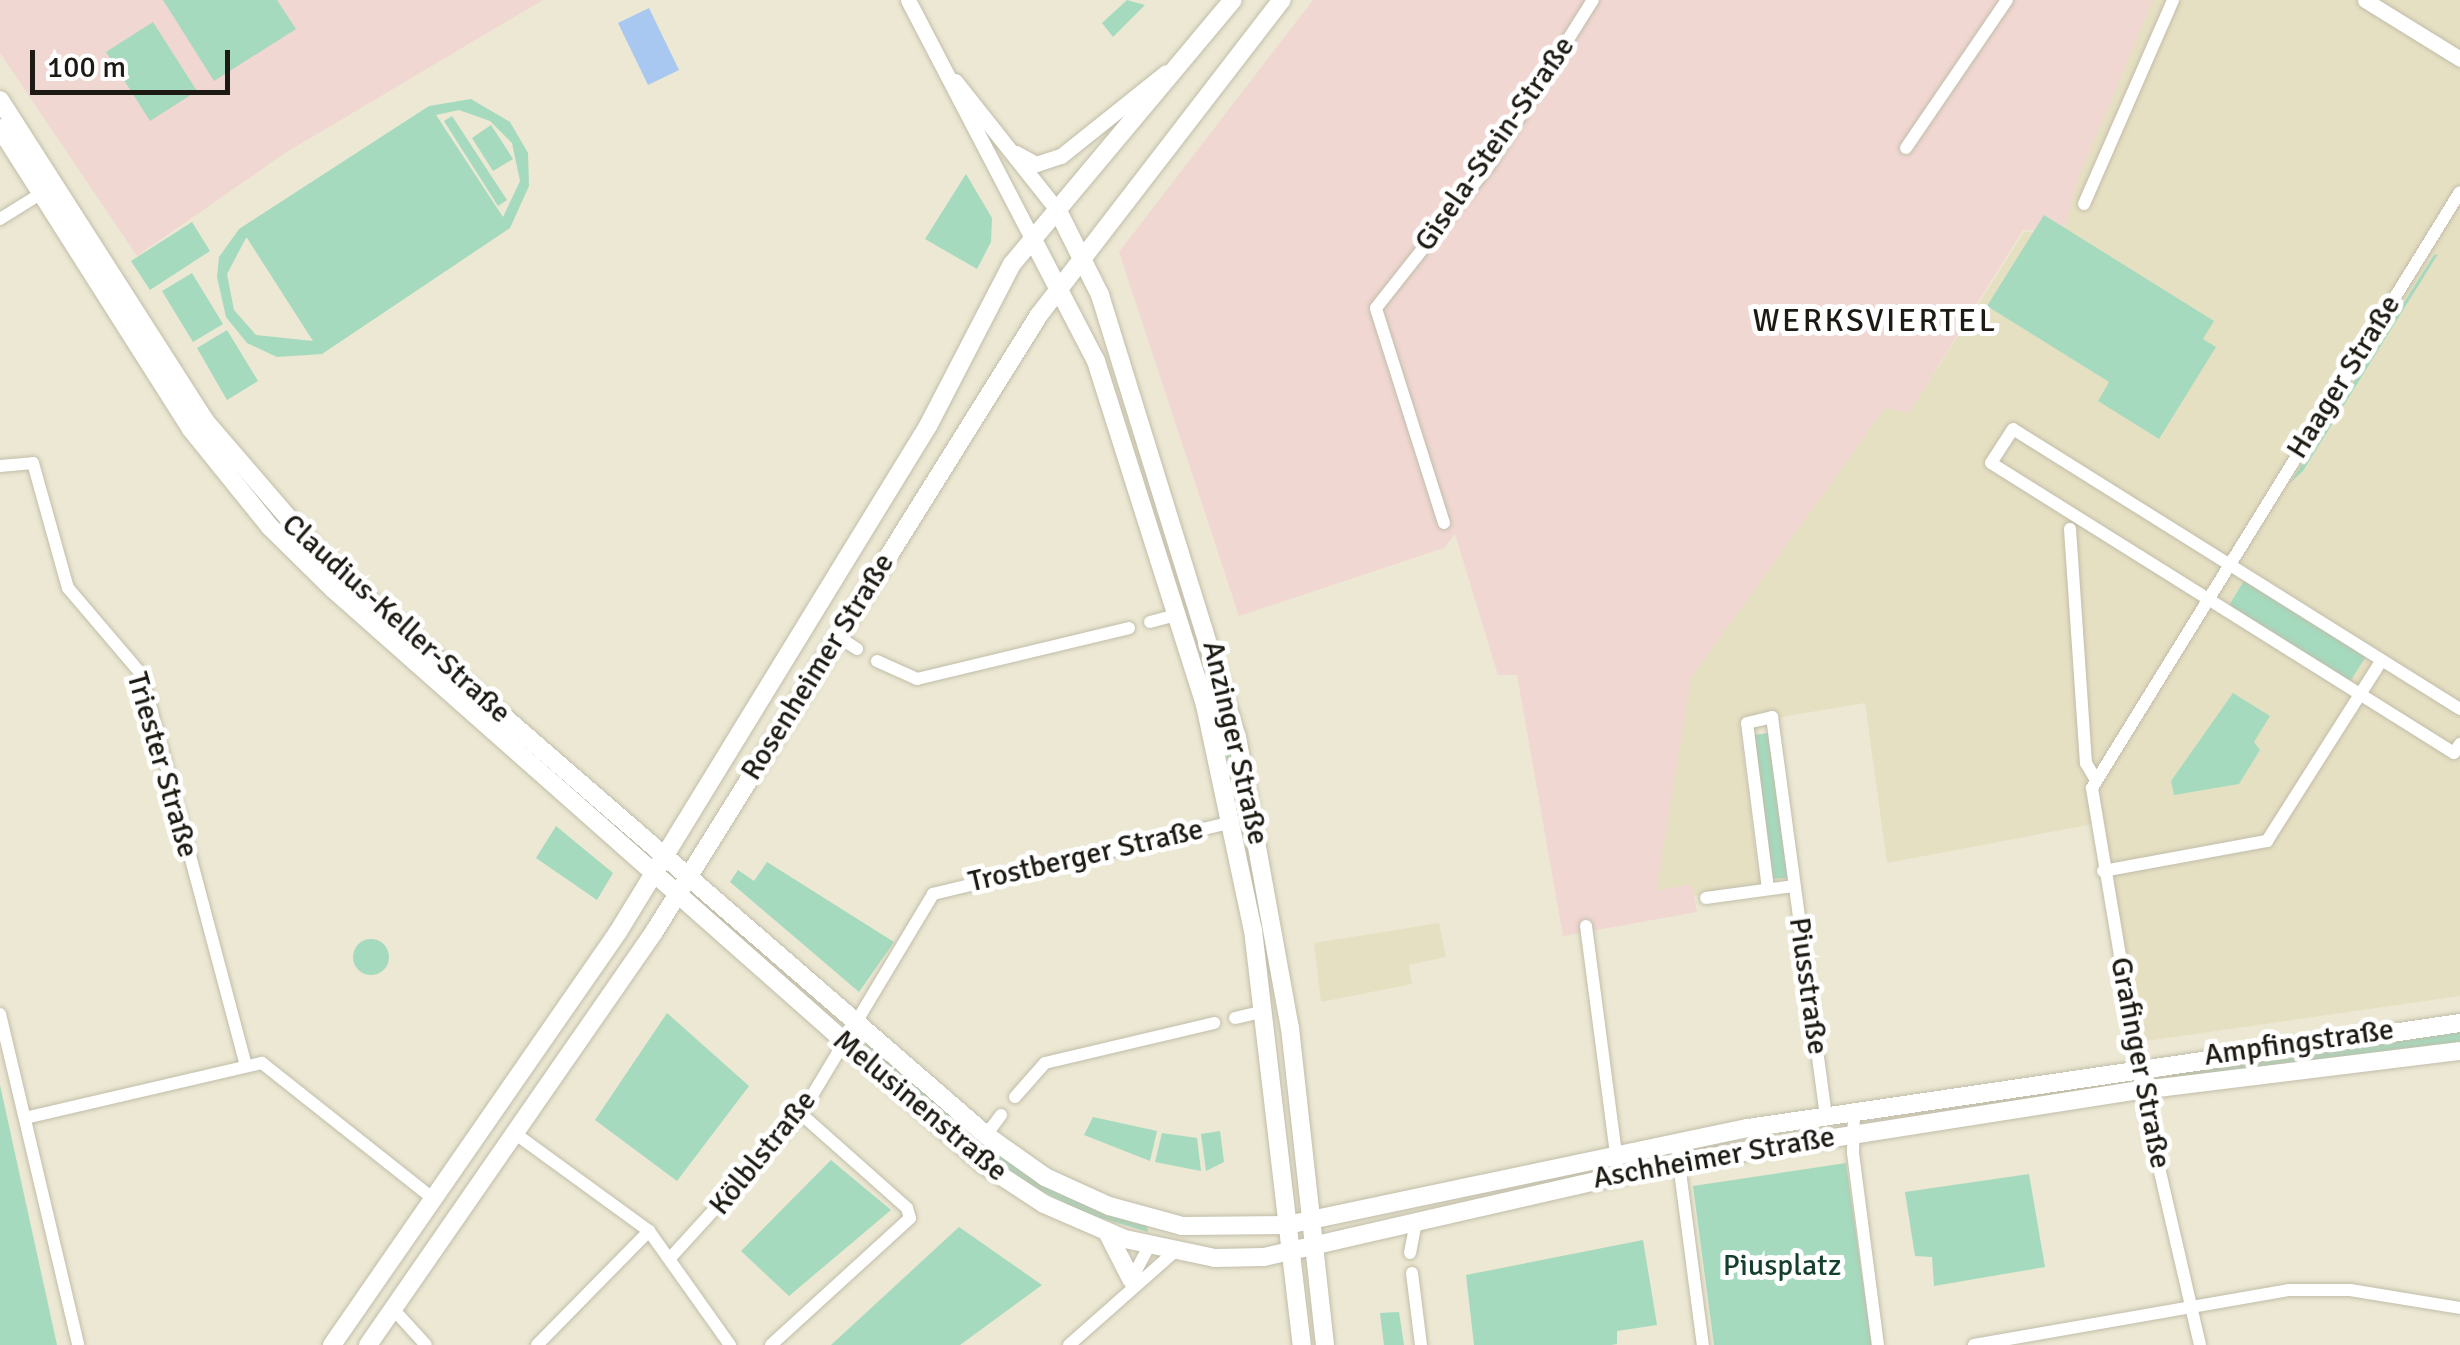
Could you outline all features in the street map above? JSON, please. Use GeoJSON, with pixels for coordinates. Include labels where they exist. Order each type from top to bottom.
{"type":"FeatureCollection","features":[{"type":"Feature","properties":{"kind":"main road","name":"Rosenheimer Straße"},"geometry":{"type":"LineString","coordinates":[[332,1345],[435,1200],[664,856],[928,426],[996,291],[1166,72],[1233,0]]}},
{"type":"Feature","properties":{"kind":"main road","name":"Rosenheimer Straße"},"geometry":{"type":"LineString","coordinates":[[368,1345],[517,1135],[677,896],[837,636],[1060,289],[1282,0]]}},
{"type":"Feature","properties":{"kind":"main road","name":"Claudius-Keller-Straße"},"geometry":{"type":"LineString","coordinates":[[0,100],[48,190],[191,429],[270,527],[652,874]]}},
{"type":"Feature","properties":{"kind":"main road","name":"Claudius-Keller-Straße"},"geometry":{"type":"LineString","coordinates":[[0,128],[48,190],[175,378],[282,517],[664,856]]}},
{"type":"Feature","properties":{"kind":"main road","name":"Anzinger Straße"},"geometry":{"type":"LineString","coordinates":[[1058,211],[1083,257],[1172,517],[1237,736],[1276,927],[1325,1345]]}},
{"type":"Feature","properties":{"kind":"main road","name":"Anzinger Straße"},"geometry":{"type":"LineString","coordinates":[[1033,240],[1096,361],[1179,614],[1232,822],[1265,1010],[1302,1345]]}},
{"type":"Feature","properties":{"kind":"main road","name":"Melusinenstraße"},"geometry":{"type":"LineString","coordinates":[[664,856],[858,1013],[986,1135],[1075,1192],[1168,1223],[1287,1225]]}},
{"type":"Feature","properties":{"kind":"main road","name":"Melusinenstraße"},"geometry":{"type":"LineString","coordinates":[[652,874],[982,1164],[1044,1204],[1106,1232],[1174,1252],[1250,1258],[1290,1252]]}},
{"type":"Feature","properties":{"kind":"main road","name":"Ampfingstraße"},"geometry":{"type":"LineString","coordinates":[[2138,1066],[2460,1023]]}},
{"type":"Feature","properties":{"kind":"main road","name":"Ampfingstraße"},"geometry":{"type":"LineString","coordinates":[[2142,1090],[2460,1051]]}},
{"type":"Feature","properties":{"kind":"main road","name":"Aschheimer Straße"},"geometry":{"type":"LineString","coordinates":[[1287,1225],[1616,1152],[2138,1066]]}},
{"type":"Feature","properties":{"kind":"main road","name":"Aschheimer Straße"},"geometry":{"type":"LineString","coordinates":[[1290,1252],[1680,1162],[2142,1090]]}},
{"type":"Feature","properties":{"kind":"main road"},"geometry":{"type":"LineString","coordinates":[[1149,1246],[1168,1223]]}},
{"type":"Feature","properties":{"kind":"main road"},"geometry":{"type":"LineString","coordinates":[[1106,1232],[1130,1279]]}},
{"type":"Feature","properties":{"kind":"street"},"geometry":{"type":"LineString","coordinates":[[908,0],[951,76],[969,125],[1033,240]]}},
{"type":"Feature","properties":{"kind":"street","name":"Gisela-Stein-Straße"},"geometry":{"type":"LineString","coordinates":[[1444,523],[1376,308],[1489,165],[1593,0]]}},
{"type":"Feature","properties":{"kind":"street"},"geometry":{"type":"LineString","coordinates":[[1906,148],[2007,0]]}},
{"type":"Feature","properties":{"kind":"street"},"geometry":{"type":"LineString","coordinates":[[2084,204],[2173,0]]}},
{"type":"Feature","properties":{"kind":"street"},"geometry":{"type":"LineString","coordinates":[[2365,0],[2460,59]]}},
{"type":"Feature","properties":{"kind":"street"},"geometry":{"type":"LineString","coordinates":[[1016,153],[1036,164],[1062,156],[1166,72]]}},
{"type":"Feature","properties":{"kind":"street"},"geometry":{"type":"LineString","coordinates":[[951,76],[1016,153],[1058,211]]}},
{"type":"Feature","properties":{"kind":"street"},"geometry":{"type":"LineString","coordinates":[[0,219],[48,190]]}},
{"type":"Feature","properties":{"kind":"street","name":"Haager Straße"},"geometry":{"type":"LineString","coordinates":[[2207,598],[2460,192]]}},
{"type":"Feature","properties":{"kind":"street"},"geometry":{"type":"LineString","coordinates":[[2460,709],[2013,429],[1991,463],[2454,753],[2460,744]]}},
{"type":"Feature","properties":{"kind":"street","name":"Triester Straße"},"geometry":{"type":"LineString","coordinates":[[0,466],[33,463],[68,588],[142,675],[244,1063]]}},
{"type":"Feature","properties":{"kind":"street","name":"Grafinger Straße"},"geometry":{"type":"LineString","coordinates":[[2070,529],[2086,764],[2096,780],[2090,803],[2142,1090],[2200,1345]]}},
{"type":"Feature","properties":{"kind":"street"},"geometry":{"type":"LineString","coordinates":[[2096,780],[2207,598]]}},
{"type":"Feature","properties":{"kind":"street"},"geometry":{"type":"LineString","coordinates":[[1150,622],[1179,614]]}},
{"type":"Feature","properties":{"kind":"street"},"geometry":{"type":"LineString","coordinates":[[876,661],[917,679],[1129,628]]}},
{"type":"Feature","properties":{"kind":"street"},"geometry":{"type":"LineString","coordinates":[[837,636],[856,648]]}},
{"type":"Feature","properties":{"kind":"street"},"geometry":{"type":"LineString","coordinates":[[2103,871],[2268,841],[2382,660]]}},
{"type":"Feature","properties":{"kind":"street"},"geometry":{"type":"LineString","coordinates":[[1768,890],[1750,720],[1777,721],[1794,886]]}},
{"type":"Feature","properties":{"kind":"street","name":"Trostberger Straße"},"geometry":{"type":"LineString","coordinates":[[842,1041],[937,892],[1232,822]]}},
{"type":"Feature","properties":{"kind":"street","name":"Piusstraße"},"geometry":{"type":"LineString","coordinates":[[1706,898],[1794,886],[1826,1116]]}},
{"type":"Feature","properties":{"kind":"street"},"geometry":{"type":"LineString","coordinates":[[1586,926],[1619,1174]]}},
{"type":"Feature","properties":{"kind":"street"},"geometry":{"type":"LineString","coordinates":[[1235,1018],[1265,1010]]}},
{"type":"Feature","properties":{"kind":"street"},"geometry":{"type":"LineString","coordinates":[[0,1014],[78,1345]]}},
{"type":"Feature","properties":{"kind":"street"},"geometry":{"type":"LineString","coordinates":[[1014,1097],[1044,1063],[1214,1023]]}},
{"type":"Feature","properties":{"kind":"street","name":"Kölblstraße"},"geometry":{"type":"LineString","coordinates":[[672,1256],[801,1114],[842,1041]]}},
{"type":"Feature","properties":{"kind":"street"},"geometry":{"type":"LineString","coordinates":[[25,1118],[244,1063],[262,1064],[435,1200]]}},
{"type":"Feature","properties":{"kind":"street"},"geometry":{"type":"LineString","coordinates":[[1854,1111],[1878,1345]]}},
{"type":"Feature","properties":{"kind":"street"},"geometry":{"type":"LineString","coordinates":[[771,1345],[910,1218],[907,1208],[801,1114]]}},
{"type":"Feature","properties":{"kind":"street"},"geometry":{"type":"LineString","coordinates":[[986,1135],[1001,1115]]}},
{"type":"Feature","properties":{"kind":"street"},"geometry":{"type":"LineString","coordinates":[[517,1135],[649,1232],[672,1256],[730,1345]]}},
{"type":"Feature","properties":{"kind":"street"},"geometry":{"type":"LineString","coordinates":[[1676,1141],[1703,1345]]}},
{"type":"Feature","properties":{"kind":"street"},"geometry":{"type":"LineString","coordinates":[[1410,1252],[1416,1222]]}},
{"type":"Feature","properties":{"kind":"street"},"geometry":{"type":"LineString","coordinates":[[537,1345],[649,1232]]}},
{"type":"Feature","properties":{"kind":"street"},"geometry":{"type":"LineString","coordinates":[[1126,1300],[1130,1279],[1149,1246]]}},
{"type":"Feature","properties":{"kind":"street"},"geometry":{"type":"LineString","coordinates":[[1069,1345],[1126,1300],[1174,1252]]}},
{"type":"Feature","properties":{"kind":"street"},"geometry":{"type":"LineString","coordinates":[[1412,1273],[1421,1345]]}},
{"type":"Feature","properties":{"kind":"street"},"geometry":{"type":"LineString","coordinates":[[1974,1345],[2319,1288],[2460,1308]]}},
{"type":"Feature","properties":{"kind":"street"},"geometry":{"type":"LineString","coordinates":[[394,1310],[426,1345]]}},
{"type":"Feature","properties":{"kind":"shaded area"},"geometry":{"type":"Polygon","coordinates":[[[0,0],[543,0],[285,153],[137,256],[0,53],[0,0]]]}},
{"type":"Feature","properties":{"kind":"shaded area"},"geometry":{"type":"Polygon","coordinates":[[[1313,0],[2153,0],[2062,232],[2023,230],[1909,413],[1885,409],[1691,678],[1657,890],[1692,884],[1697,912],[1563,936],[1517,675],[1498,675],[1455,534],[1444,548],[1239,616],[1119,252],[1313,0]]]}},
{"type":"Feature","properties":{"kind":"shaded area"},"geometry":{"type":"Polygon","coordinates":[[[2153,0],[2460,0],[2460,996],[2139,1042],[2093,824],[1887,863],[1865,703],[1739,724],[1758,874],[1795,879],[1694,896],[1691,884],[1656,891],[1691,678],[1885,408],[1909,413],[2024,232],[2033,232],[2044,215],[2065,227],[2077,181],[2153,0]]]}},
{"type":"Feature","properties":{"kind":"shaded area"},"geometry":{"type":"Polygon","coordinates":[[[1439,923],[1446,957],[1409,965],[1412,984],[1321,1002],[1314,943],[1439,923]]]}},
{"type":"Feature","properties":{"kind":"green space"},"geometry":{"type":"Polygon","coordinates":[[[163,0],[277,0],[296,29],[214,81],[163,0]]]}},
{"type":"Feature","properties":{"kind":"green space"},"geometry":{"type":"Polygon","coordinates":[[[1127,0],[1145,5],[1113,37],[1102,23],[1127,0]]]}},
{"type":"Feature","properties":{"kind":"green space"},"geometry":{"type":"Polygon","coordinates":[[[153,22],[197,91],[150,121],[106,52],[153,22]]]}},
{"type":"Feature","properties":{"kind":"green space"},"geometry":{"type":"Polygon","coordinates":[[[471,99],[510,122],[528,153],[529,186],[510,228],[322,354],[277,357],[247,343],[226,317],[217,277],[219,257],[239,229],[429,106],[471,99]],[[459,110],[436,115],[503,217],[520,181],[512,143],[490,121],[459,110]],[[247,238],[227,274],[234,310],[256,335],[313,341],[247,238]]]}},
{"type":"Feature","properties":{"kind":"green space"},"geometry":{"type":"Polygon","coordinates":[[[452,116],[507,200],[498,206],[444,121],[452,116]]]}},
{"type":"Feature","properties":{"kind":"green space"},"geometry":{"type":"Polygon","coordinates":[[[491,125],[513,159],[493,171],[472,138],[491,125]]]}},
{"type":"Feature","properties":{"kind":"green space"},"geometry":{"type":"Polygon","coordinates":[[[966,174],[992,218],[991,242],[977,269],[925,239],[966,174]]]}},
{"type":"Feature","properties":{"kind":"green space"},"geometry":{"type":"Polygon","coordinates":[[[2044,215],[2214,321],[2203,339],[2216,347],[2159,439],[2098,401],[2109,382],[1987,306],[2044,215]]]}},
{"type":"Feature","properties":{"kind":"green space"},"geometry":{"type":"Polygon","coordinates":[[[192,222],[210,251],[150,290],[131,261],[192,222]]]}},
{"type":"Feature","properties":{"kind":"green space"},"geometry":{"type":"Polygon","coordinates":[[[2438,254],[2303,471],[2290,483],[2434,255],[2438,254]]]}},
{"type":"Feature","properties":{"kind":"green space"},"geometry":{"type":"Polygon","coordinates":[[[192,273],[223,324],[193,342],[162,291],[192,273]]]}},
{"type":"Feature","properties":{"kind":"green space"},"geometry":{"type":"Polygon","coordinates":[[[227,330],[258,381],[227,400],[197,348],[227,330]]]}},
{"type":"Feature","properties":{"kind":"green space"},"geometry":{"type":"Polygon","coordinates":[[[2245,579],[2367,655],[2349,683],[2228,607],[2245,579]]]}},
{"type":"Feature","properties":{"kind":"green space"},"geometry":{"type":"Polygon","coordinates":[[[1208,653],[1239,773],[1249,841],[1200,657],[1208,653]]]}},
{"type":"Feature","properties":{"kind":"green space"},"geometry":{"type":"Polygon","coordinates":[[[2233,693],[2270,716],[2254,742],[2260,750],[2239,784],[2174,795],[2171,781],[2233,693]]]}},
{"type":"Feature","properties":{"kind":"green space"},"geometry":{"type":"Polygon","coordinates":[[[1776,732],[1794,877],[1772,879],[1754,735],[1776,732]]]}},
{"type":"Feature","properties":{"kind":"green space"},"geometry":{"type":"Polygon","coordinates":[[[556,826],[613,873],[597,900],[536,858],[556,826]]]}},
{"type":"Feature","properties":{"kind":"green space"},"geometry":{"type":"Polygon","coordinates":[[[767,862],[894,942],[859,992],[730,882],[738,870],[754,881],[767,862]]]}},
{"type":"Feature","properties":{"kind":"green space"},"geometry":{"type":"Polygon","coordinates":[[[371,939],[384,944],[389,957],[384,970],[371,975],[358,970],[353,957],[358,944],[371,939]]]}},
{"type":"Feature","properties":{"kind":"green space"},"geometry":{"type":"Polygon","coordinates":[[[667,1013],[749,1086],[677,1181],[595,1120],[667,1013]]]}},
{"type":"Feature","properties":{"kind":"green space"},"geometry":{"type":"Polygon","coordinates":[[[2460,1030],[2460,1043],[2172,1078],[2171,1069],[2460,1030]]]}},
{"type":"Feature","properties":{"kind":"green space"},"geometry":{"type":"Polygon","coordinates":[[[870,1043],[1087,1205],[1147,1225],[1148,1232],[1084,1213],[1015,1177],[864,1050],[870,1043]]]}},
{"type":"Feature","properties":{"kind":"green space"},"geometry":{"type":"Polygon","coordinates":[[[0,1085],[57,1345],[0,1345],[0,1085]]]}},
{"type":"Feature","properties":{"kind":"green space"},"geometry":{"type":"Polygon","coordinates":[[[1093,1117],[1157,1131],[1150,1161],[1084,1135],[1093,1117]]]}},
{"type":"Feature","properties":{"kind":"green space"},"geometry":{"type":"Polygon","coordinates":[[[1220,1131],[1224,1162],[1206,1171],[1201,1134],[1220,1131]]]}},
{"type":"Feature","properties":{"kind":"green space"},"geometry":{"type":"Polygon","coordinates":[[[1162,1133],[1197,1138],[1201,1171],[1155,1162],[1162,1133]]]}},
{"type":"Feature","properties":{"kind":"green space"},"geometry":{"type":"Polygon","coordinates":[[[831,1160],[891,1210],[789,1296],[741,1251],[831,1160]]]}},
{"type":"Feature","properties":{"kind":"green space","name":"Piusplatz"},"geometry":{"type":"Polygon","coordinates":[[[1846,1163],[1872,1345],[1714,1345],[1693,1186],[1846,1163]]]}},
{"type":"Feature","properties":{"kind":"green space"},"geometry":{"type":"Polygon","coordinates":[[[2029,1174],[2045,1267],[1934,1286],[1932,1257],[1915,1256],[1905,1192],[2029,1174]]]}},
{"type":"Feature","properties":{"kind":"green space"},"geometry":{"type":"Polygon","coordinates":[[[959,1227],[1042,1285],[960,1345],[831,1345],[959,1227]]]}},
{"type":"Feature","properties":{"kind":"green space"},"geometry":{"type":"Polygon","coordinates":[[[1643,1240],[1657,1325],[1617,1331],[1617,1344],[1611,1345],[1474,1345],[1466,1275],[1643,1240]]]}},
{"type":"Feature","properties":{"kind":"green space"},"geometry":{"type":"Polygon","coordinates":[[[1399,1312],[1404,1345],[1384,1345],[1380,1313],[1399,1312]]]}},
{"type":"Feature","properties":{"kind":"water"},"geometry":{"type":"Polygon","coordinates":[[[649,8],[679,70],[648,85],[618,23],[649,8]]]}},
{"type":"Feature","properties":{"kind":"district","name":"WERKSVIERTEL"},"geometry":{"type":"Point","coordinates":[1875,321]}}]}
